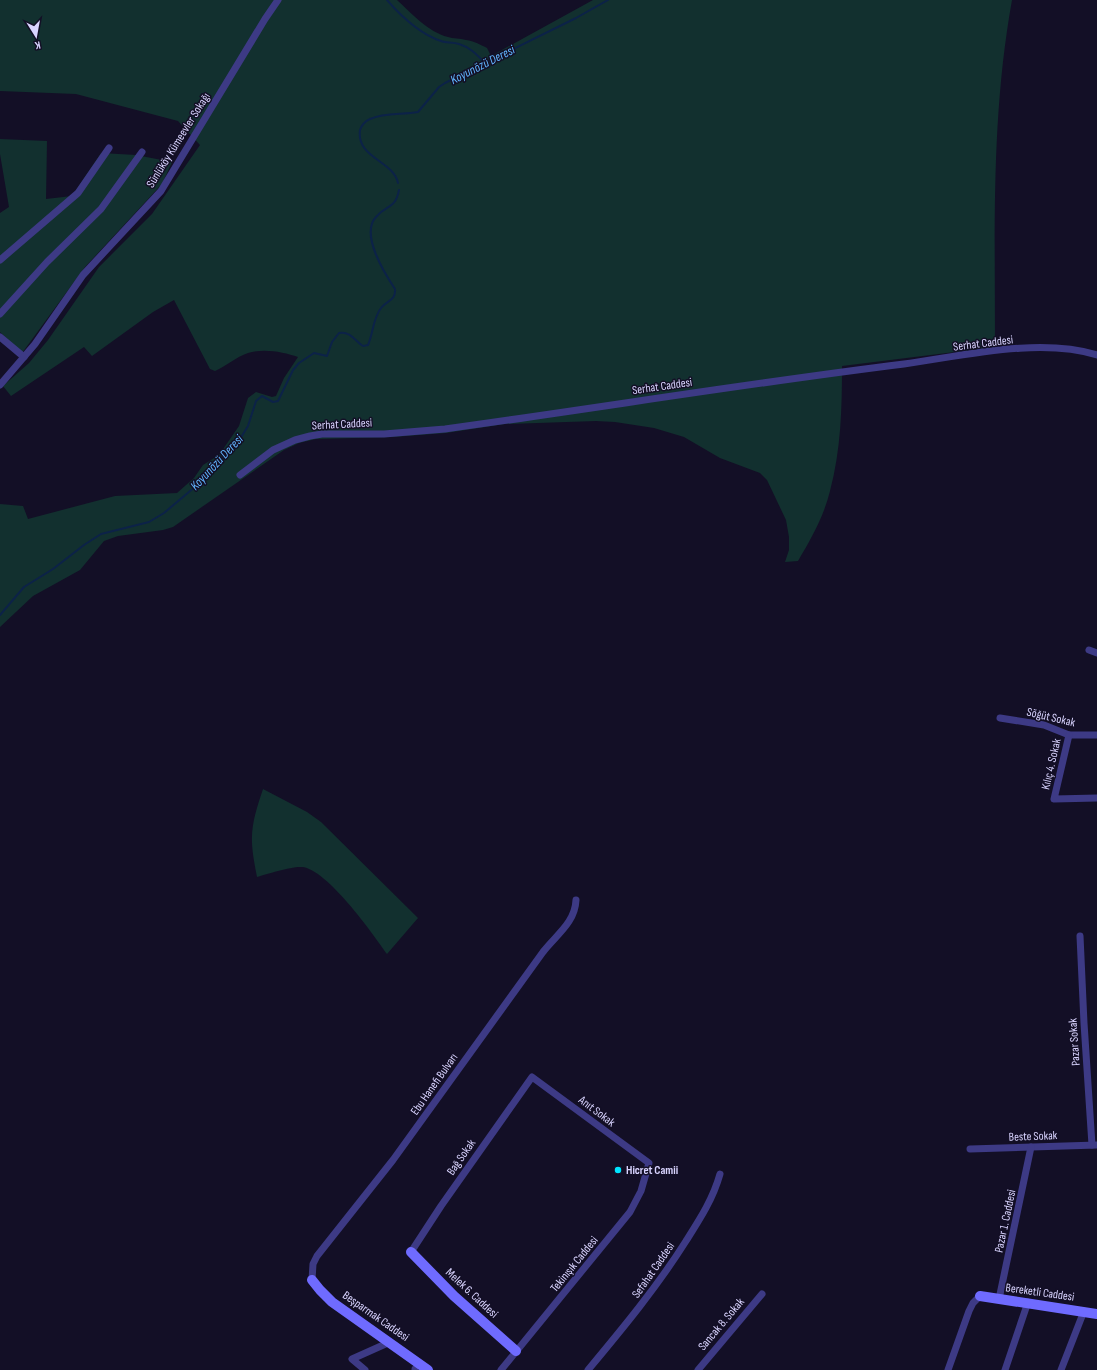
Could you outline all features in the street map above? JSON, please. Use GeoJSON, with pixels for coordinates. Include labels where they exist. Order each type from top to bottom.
{"type":"FeatureCollection","features":[{"type":"Feature","properties":{"kind":"street","name":"Sünlüköy Kümeevler Sokağı"},"geometry":{"type":"LineString","coordinates":[[0,384],[24,357],[83,275],[161,191],[243,57],[264,19],[278,0]]}},
{"type":"Feature","properties":{"kind":"street"},"geometry":{"type":"LineString","coordinates":[[0,260],[74,197],[87,182],[109,148]]}},
{"type":"Feature","properties":{"kind":"street","name":"Sünlüköy Kümeevler Sokağı"},"geometry":{"type":"LineString","coordinates":[[0,314],[47,262],[102,209],[142,152]]}},
{"type":"Feature","properties":{"kind":"street"},"geometry":{"type":"LineString","coordinates":[[0,337],[24,357]]}},
{"type":"Feature","properties":{"kind":"street","name":"Serhat Caddesi"},"geometry":{"type":"LineString","coordinates":[[240,475],[282,445],[294,440],[322,434],[384,434],[451,428],[831,373],[1014,349],[1073,349],[1097,355]]}},
{"type":"Feature","properties":{"kind":"street"},"geometry":{"type":"LineString","coordinates":[[1089,650],[1097,653]]}},
{"type":"Feature","properties":{"kind":"street","name":"Söğüt Sokak"},"geometry":{"type":"LineString","coordinates":[[1000,718],[1044,726],[1069,735],[1097,735]]}},
{"type":"Feature","properties":{"kind":"street","name":"Kılıç 4. Sokak"},"geometry":{"type":"LineString","coordinates":[[1069,735],[1054,799],[1097,798]]}},
{"type":"Feature","properties":{"kind":"street","name":"Ebu Hanefi Bulvarı"},"geometry":{"type":"LineString","coordinates":[[312,1280],[313,1264],[317,1256],[393,1160],[543,952],[568,924],[574,912],[576,900]]}},
{"type":"Feature","properties":{"kind":"street","name":"Pazar Sokak"},"geometry":{"type":"LineString","coordinates":[[1080,936],[1084,1023],[1095,1145]]}},
{"type":"Feature","properties":{"kind":"street","name":"Anıt Sokak"},"geometry":{"type":"LineString","coordinates":[[532,1076],[648,1163]]}},
{"type":"Feature","properties":{"kind":"street","name":"Bağ Sokak"},"geometry":{"type":"LineString","coordinates":[[411,1252],[441,1206],[532,1076]]}},
{"type":"Feature","properties":{"kind":"street","name":"Beste Sokak"},"geometry":{"type":"LineString","coordinates":[[970,1149],[1095,1145]]}},
{"type":"Feature","properties":{"kind":"street","name":"Pazar 1. Caddesi"},"geometry":{"type":"LineString","coordinates":[[999,1298],[1031,1147]]}},
{"type":"Feature","properties":{"kind":"street","name":"Tekinışık Caddesi"},"geometry":{"type":"LineString","coordinates":[[501,1370],[630,1212],[641,1192],[648,1163]]}},
{"type":"Feature","properties":{"kind":"street","name":"Sefahat Caddesi"},"geometry":{"type":"LineString","coordinates":[[588,1370],[652,1292],[677,1255],[704,1213],[715,1191],[720,1174]]}},
{"type":"Feature","properties":{"kind":"street","name":"Melek 6. Caddesi"},"geometry":{"type":"LineString","coordinates":[[411,1252],[454,1296],[516,1351]]}},
{"type":"Feature","properties":{"kind":"street","name":"Beşparmak Caddesi"},"geometry":{"type":"LineString","coordinates":[[312,1280],[332,1302],[428,1370]]}},
{"type":"Feature","properties":{"kind":"street","name":"Sancak 8. Sokak"},"geometry":{"type":"LineString","coordinates":[[698,1370],[762,1294]]}},
{"type":"Feature","properties":{"kind":"street"},"geometry":{"type":"LineString","coordinates":[[948,1370],[969,1311],[973,1303],[980,1296]]}},
{"type":"Feature","properties":{"kind":"street","name":"Bereketli Caddesi"},"geometry":{"type":"LineString","coordinates":[[980,1296],[1028,1302],[1097,1314]]}},
{"type":"Feature","properties":{"kind":"street"},"geometry":{"type":"LineString","coordinates":[[1005,1370],[1028,1302]]}},
{"type":"Feature","properties":{"kind":"street"},"geometry":{"type":"LineString","coordinates":[[1061,1370],[1084,1311]]}},
{"type":"Feature","properties":{"kind":"street"},"geometry":{"type":"LineString","coordinates":[[365,1370],[352,1359],[390,1342]]}},
{"type":"Feature","properties":{"kind":"green space"},"geometry":{"type":"Polygon","coordinates":[[[0,0],[397,0],[427,27],[450,38],[464,39],[477,43],[487,48],[491,56],[593,0],[1012,0],[1000,87],[997,130],[995,216],[995,347],[842,366],[839,445],[834,476],[821,518],[798,561],[785,562],[789,550],[789,537],[786,520],[767,480],[760,473],[720,458],[684,437],[654,428],[615,422],[596,421],[505,424],[446,433],[393,437],[316,439],[299,443],[284,450],[173,527],[163,530],[118,536],[104,541],[80,570],[33,596],[0,627],[0,504],[23,506],[28,519],[115,496],[177,493],[194,478],[203,465],[219,455],[239,426],[248,398],[256,392],[272,397],[276,396],[284,378],[298,357],[274,351],[261,351],[248,353],[215,371],[210,369],[174,300],[153,312],[92,356],[84,347],[11,396],[3,386],[29,363],[48,340],[99,267],[152,214],[200,145],[178,121],[76,94],[0,91],[0,0]]]}},
{"type":"Feature","properties":{"kind":"green space"},"geometry":{"type":"Polygon","coordinates":[[[0,139],[47,141],[46,199],[72,196],[101,153],[136,155],[172,162],[162,184],[85,267],[22,353],[0,332],[0,213],[9,207],[0,154],[0,139]]]}},
{"type":"Feature","properties":{"kind":"green space"},"geometry":{"type":"Polygon","coordinates":[[[263,789],[307,812],[321,822],[418,918],[387,954],[349,904],[336,890],[312,870],[298,867],[280,870],[257,877],[252,833],[255,814],[263,789]]]}},
{"type":"Feature","properties":{"kind":"waterway"},"geometry":{"type":"LineString","coordinates":[[387,0],[398,12],[418,29],[443,42],[457,43],[467,47],[486,64]]}},
{"type":"Feature","properties":{"kind":"waterway","name":"Koyunözü Deresi"},"geometry":{"type":"LineString","coordinates":[[398,183],[390,169],[369,153],[364,147],[360,139],[360,130],[365,122],[382,115],[418,112],[439,87],[445,83],[576,18],[608,0]]}},
{"type":"Feature","properties":{"kind":"waterway","name":"Koyunözü Deresi"},"geometry":{"type":"LineString","coordinates":[[0,615],[24,587],[53,569],[101,534],[149,522],[164,513],[196,486],[240,439],[248,426],[256,401],[262,396],[273,402],[278,401],[293,370],[299,363],[314,353],[327,356],[332,342],[339,333],[347,333],[363,346],[368,345],[378,312],[383,305],[393,298],[395,293],[395,289],[380,264],[372,243],[372,224],[380,213],[393,204],[399,190]]}},
{"type":"Feature","properties":{"kind":"place","name":"Hicret Camii"},"geometry":{"type":"Point","coordinates":[618,1170]}}]}
